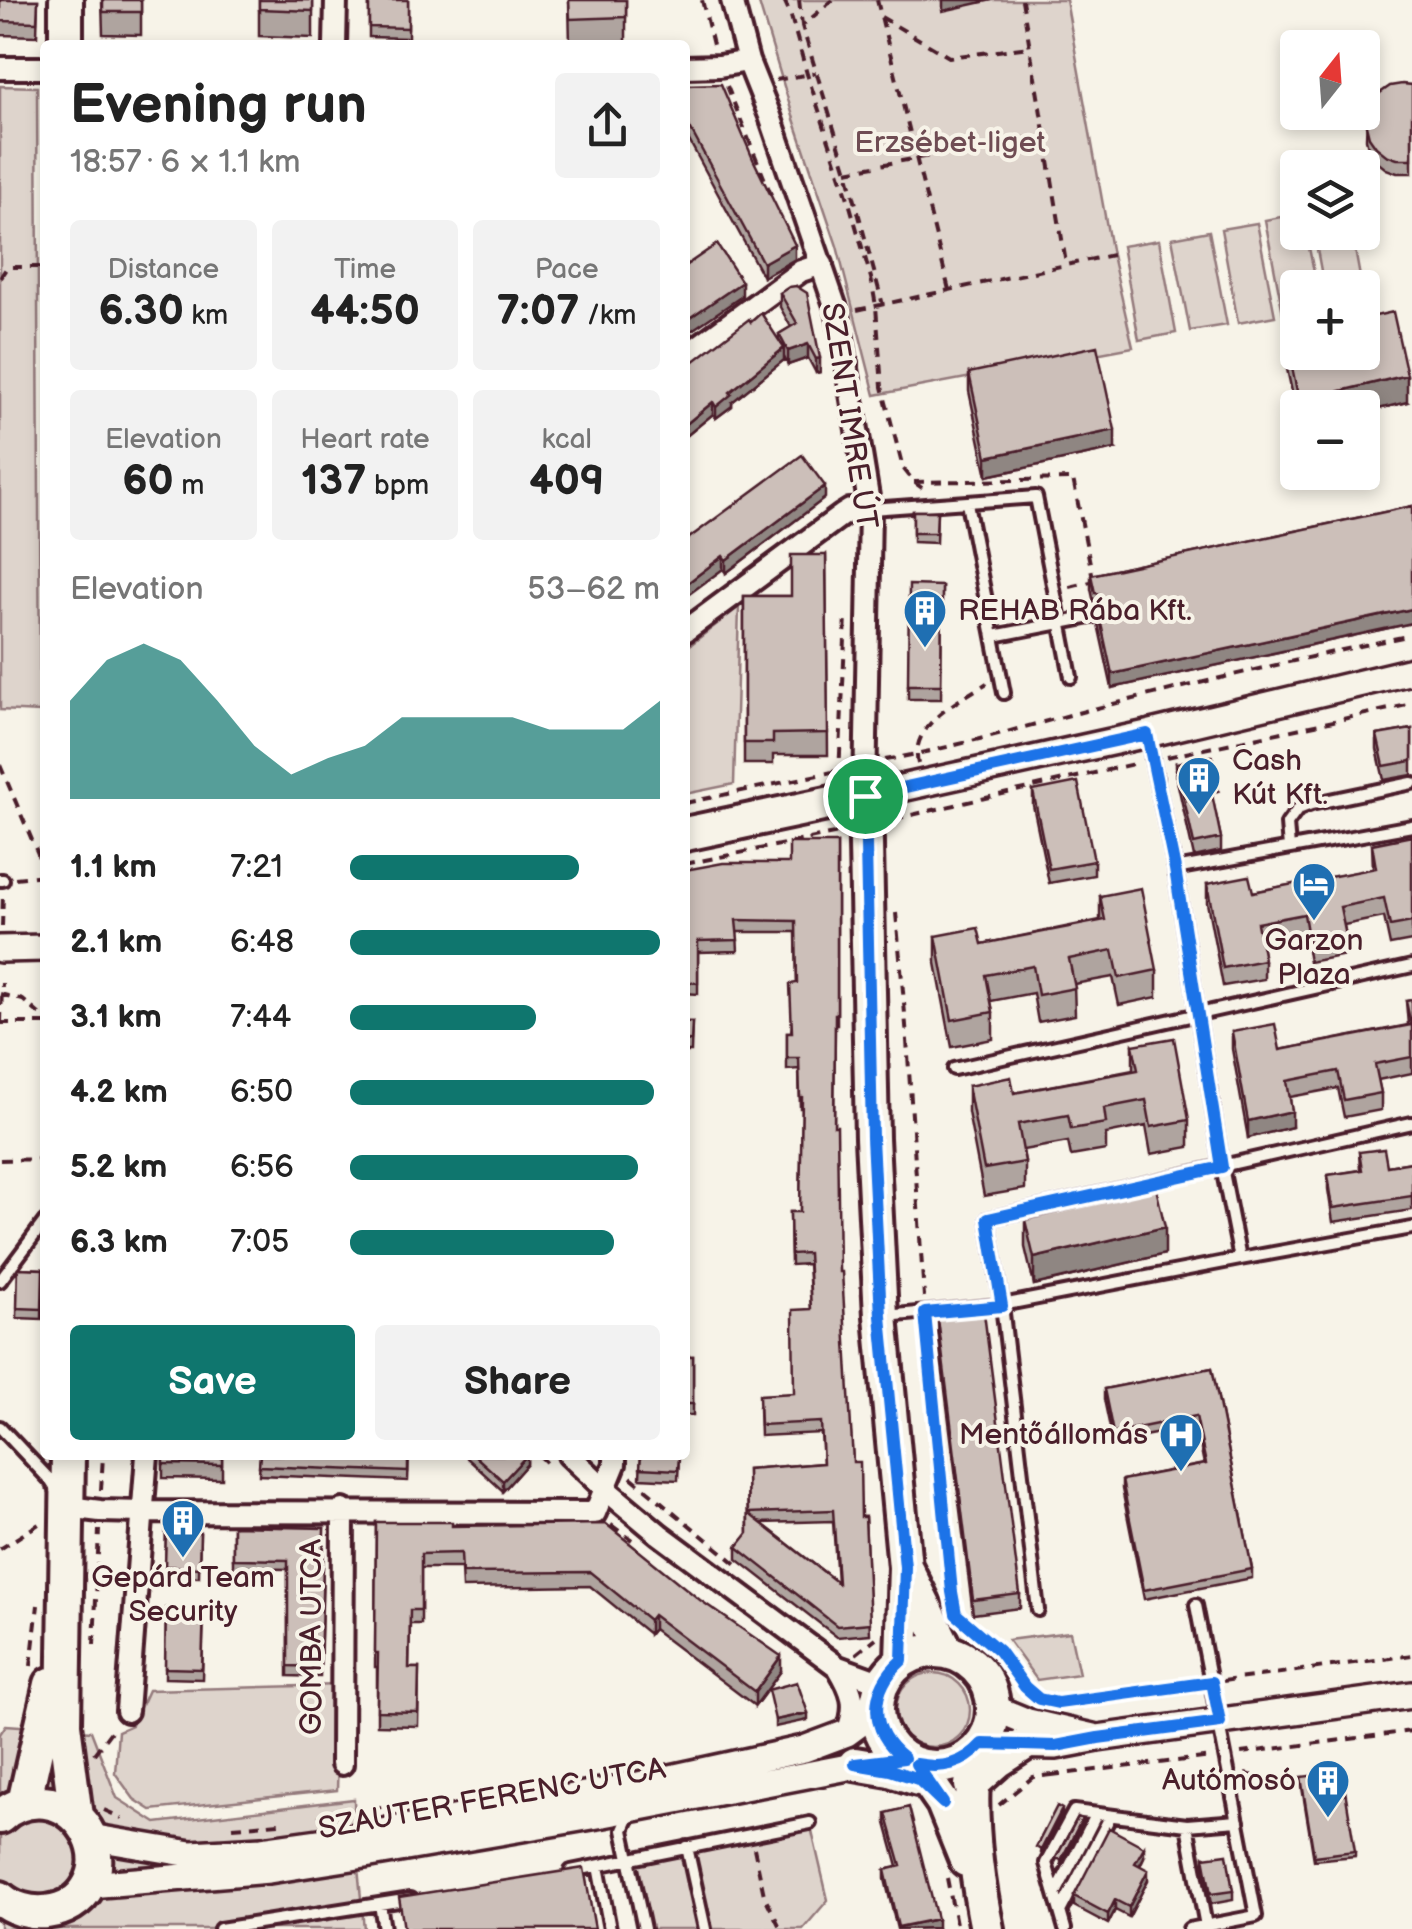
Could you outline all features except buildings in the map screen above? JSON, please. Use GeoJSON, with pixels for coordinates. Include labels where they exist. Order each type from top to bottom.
{"type":"FeatureCollection","features":[{"type":"Feature","properties":{"kind":"main road"},"geometry":{"type":"LineString","coordinates":[[66,0],[66,40]]}},
{"type":"Feature","properties":{"kind":"main road"},"geometry":{"type":"LineString","coordinates":[[690,833],[871,802]]}},
{"type":"Feature","properties":{"kind":"main road","name":"SZENT IMRE ÚT"},"geometry":{"type":"LineString","coordinates":[[871,802],[872,1138],[881,1316],[905,1567],[887,1685]]}},
{"type":"Feature","properties":{"kind":"main road"},"geometry":{"type":"LineString","coordinates":[[2,1903],[52,1921],[61,1908],[90,1884],[94,1866],[90,1821],[64,1724],[62,1481]]}},
{"type":"Feature","properties":{"kind":"main road","name":"SZENT IMRE ÚT"},"geometry":{"type":"LineString","coordinates":[[905,1567],[947,1651]]}},
{"type":"Feature","properties":{"kind":"main road"},"geometry":{"type":"LineString","coordinates":[[12,1810],[64,1626]]}},
{"type":"Feature","properties":{"kind":"main road"},"geometry":{"type":"LineString","coordinates":[[979,1892],[943,1803],[880,1730],[887,1685],[919,1652],[947,1651],[973,1664],[993,1693],[990,1728],[976,1760],[979,1892],[986,1929]]}},
{"type":"Feature","properties":{"kind":"main road"},"geometry":{"type":"LineString","coordinates":[[910,1761],[943,1767],[976,1760],[998,1761],[1023,1745]]}},
{"type":"Feature","properties":{"kind":"main road"},"geometry":{"type":"LineString","coordinates":[[851,1748],[890,1770],[918,1779],[943,1803]]}},
{"type":"Feature","properties":{"kind":"main road"},"geometry":{"type":"LineString","coordinates":[[12,1810],[42,1801],[60,1805],[90,1821]]}},
{"type":"Feature","properties":{"kind":"street"},"geometry":{"type":"LineString","coordinates":[[335,40],[336,0]]}},
{"type":"Feature","properties":{"kind":"street","name":"SZENT IMRE ÚT"},"geometry":{"type":"LineString","coordinates":[[732,0],[748,62],[838,314],[870,509],[871,802]]}},
{"type":"Feature","properties":{"kind":"street"},"geometry":{"type":"LineString","coordinates":[[690,66],[748,62]]}},
{"type":"Feature","properties":{"kind":"street"},"geometry":{"type":"LineString","coordinates":[[0,68],[40,68]]}},
{"type":"Feature","properties":{"kind":"street"},"geometry":{"type":"LineString","coordinates":[[690,352],[801,271],[822,264]]}},
{"type":"Feature","properties":{"kind":"street"},"geometry":{"type":"LineString","coordinates":[[690,626],[842,515],[850,510],[870,509]]}},
{"type":"Feature","properties":{"kind":"street"},"geometry":{"type":"LineString","coordinates":[[871,802],[1412,671]]}},
{"type":"Feature","properties":{"kind":"street"},"geometry":{"type":"LineString","coordinates":[[1,938],[40,947]]}},
{"type":"Feature","properties":{"kind":"street"},"geometry":{"type":"LineString","coordinates":[[127,1711],[147,1460]]}},
{"type":"Feature","properties":{"kind":"street"},"geometry":{"type":"LineString","coordinates":[[575,1460],[659,1534],[838,1666],[887,1685]]}},
{"type":"Feature","properties":{"kind":"street"},"geometry":{"type":"LineString","coordinates":[[62,1481],[100,1511],[595,1512],[615,1460]]}},
{"type":"Feature","properties":{"kind":"street","name":"GOMBA UTCA"},"geometry":{"type":"LineString","coordinates":[[342,1764],[343,1510]]}},
{"type":"Feature","properties":{"kind":"street"},"geometry":{"type":"LineString","coordinates":[[838,1666],[854,1707],[851,1748]]}},
{"type":"Feature","properties":{"kind":"street","name":"SZAUTER FERENC UTCA"},"geometry":{"type":"LineString","coordinates":[[90,1884],[269,1870],[614,1822],[638,1807],[805,1776],[851,1748],[887,1685]]}},
{"type":"Feature","properties":{"kind":"street"},"geometry":{"type":"LineString","coordinates":[[1023,1745],[1056,1746],[1412,1695]]}},
{"type":"Feature","properties":{"kind":"street"},"geometry":{"type":"LineString","coordinates":[[994,1708],[1028,1722],[1098,1738]]}},
{"type":"Feature","properties":{"kind":"street","name":"SZAUTER FERENC UTCA"},"geometry":{"type":"LineString","coordinates":[[90,1821],[191,1854],[262,1850],[356,1837],[634,1786],[804,1749],[851,1748],[910,1761]]}},
{"type":"Feature","properties":{"kind":"lane"},"geometry":{"type":"LineString","coordinates":[[870,509],[1036,497],[1071,677]]}},
{"type":"Feature","properties":{"kind":"lane"},"geometry":{"type":"LineString","coordinates":[[967,503],[1004,693]]}},
{"type":"Feature","properties":{"kind":"lane"},"geometry":{"type":"LineString","coordinates":[[994,636],[1096,616]]}},
{"type":"Feature","properties":{"kind":"lane"},"geometry":{"type":"LineString","coordinates":[[1147,734],[1175,869],[1240,1259]]}},
{"type":"Feature","properties":{"kind":"lane"},"geometry":{"type":"LineString","coordinates":[[1289,848],[1287,824],[1298,809],[1412,783]]}},
{"type":"Feature","properties":{"kind":"lane"},"geometry":{"type":"LineString","coordinates":[[1175,869],[1412,826]]}},
{"type":"Feature","properties":{"kind":"lane"},"geometry":{"type":"LineString","coordinates":[[954,1069],[1412,966]]}},
{"type":"Feature","properties":{"kind":"lane"},"geometry":{"type":"LineString","coordinates":[[1038,1610],[988,1219],[1412,1123]]}},
{"type":"Feature","properties":{"kind":"lane"},"geometry":{"type":"LineString","coordinates":[[0,1281],[40,1228]]}},
{"type":"Feature","properties":{"kind":"lane"},"geometry":{"type":"LineString","coordinates":[[881,1316],[1002,1306],[1412,1228]]}},
{"type":"Feature","properties":{"kind":"lane"},"geometry":{"type":"LineString","coordinates":[[0,1427],[62,1481]]}},
{"type":"Feature","properties":{"kind":"lane"},"geometry":{"type":"LineString","coordinates":[[1196,1605],[1220,1722],[1231,1754],[1238,1821],[1259,1929]]}},
{"type":"Feature","properties":{"kind":"lane"},"geometry":{"type":"LineString","coordinates":[[1066,1929],[1046,1863],[1074,1811],[1187,1824],[1238,1821]]}},
{"type":"Feature","properties":{"kind":"lane"},"geometry":{"type":"LineString","coordinates":[[1056,1893],[1096,1815]]}},
{"type":"Feature","properties":{"kind":"lane"},"geometry":{"type":"LineString","coordinates":[[1060,1910],[1110,1817]]}},
{"type":"Feature","properties":{"kind":"lane"},"geometry":{"type":"LineString","coordinates":[[614,1822],[628,1859],[644,1929]]}},
{"type":"Feature","properties":{"kind":"lane"},"geometry":{"type":"LineString","coordinates":[[561,1872],[810,1822]]}},
{"type":"Feature","properties":{"kind":"lane"},"geometry":{"type":"LineString","coordinates":[[1187,1824],[1206,1926]]}},
{"type":"Feature","properties":{"kind":"lane"},"geometry":{"type":"LineString","coordinates":[[687,1847],[705,1929]]}},
{"type":"Feature","properties":{"kind":"lane"},"geometry":{"type":"LineString","coordinates":[[598,1866],[610,1929]]}},
{"type":"Feature","properties":{"kind":"lane"},"geometry":{"type":"LineString","coordinates":[[220,1929],[416,1898]]}},
{"type":"Feature","properties":{"kind":"lane"},"geometry":{"type":"LineString","coordinates":[[380,1904],[384,1929]]}},
{"type":"Feature","properties":{"kind":"lane"},"geometry":{"type":"LineString","coordinates":[[1189,1929],[1256,1916]]}},
{"type":"Feature","properties":{"kind":"path"},"geometry":{"type":"LineString","coordinates":[[702,0],[719,66],[774,203]]}},
{"type":"Feature","properties":{"kind":"path"},"geometry":{"type":"LineString","coordinates":[[784,0],[880,306]]}},
{"type":"Feature","properties":{"kind":"path"},"geometry":{"type":"LineString","coordinates":[[799,0],[802,26],[847,172],[880,306],[882,387],[903,468],[941,503]]}},
{"type":"Feature","properties":{"kind":"path"},"geometry":{"type":"LineString","coordinates":[[802,26],[833,0]]}},
{"type":"Feature","properties":{"kind":"path"},"geometry":{"type":"LineString","coordinates":[[877,0],[949,290]]}},
{"type":"Feature","properties":{"kind":"path"},"geometry":{"type":"LineString","coordinates":[[1022,0],[1066,263]]}},
{"type":"Feature","properties":{"kind":"path"},"geometry":{"type":"LineString","coordinates":[[881,17],[949,57],[1030,46]]}},
{"type":"Feature","properties":{"kind":"path"},"geometry":{"type":"LineString","coordinates":[[757,83],[816,72]]}},
{"type":"Feature","properties":{"kind":"path"},"geometry":{"type":"LineString","coordinates":[[847,172],[1045,135]]}},
{"type":"Feature","properties":{"kind":"path"},"geometry":{"type":"LineString","coordinates":[[838,314],[1112,255]]}},
{"type":"Feature","properties":{"kind":"path"},"geometry":{"type":"LineString","coordinates":[[0,278],[7,268],[40,267]]}},
{"type":"Feature","properties":{"kind":"path"},"geometry":{"type":"LineString","coordinates":[[1054,590],[1094,582]]}},
{"type":"Feature","properties":{"kind":"path"},"geometry":{"type":"LineString","coordinates":[[846,603],[839,771],[871,802],[922,814]]}},
{"type":"Feature","properties":{"kind":"path"},"geometry":{"type":"LineString","coordinates":[[690,862],[871,802],[916,755],[1233,675],[1412,636]]}},
{"type":"Feature","properties":{"kind":"path"},"geometry":{"type":"LineString","coordinates":[[916,755],[917,742],[936,716],[1000,674]]}},
{"type":"Feature","properties":{"kind":"path"},"geometry":{"type":"LineString","coordinates":[[0,765],[40,862]]}},
{"type":"Feature","properties":{"kind":"path"},"geometry":{"type":"LineString","coordinates":[[690,802],[839,771]]}},
{"type":"Feature","properties":{"kind":"path"},"geometry":{"type":"LineString","coordinates":[[1,938],[2,880],[40,875]]}},
{"type":"Feature","properties":{"kind":"path"},"geometry":{"type":"LineString","coordinates":[[896,913],[925,1313],[954,1603]]}},
{"type":"Feature","properties":{"kind":"path"},"geometry":{"type":"LineString","coordinates":[[2,983],[1,1023],[40,1021]]}},
{"type":"Feature","properties":{"kind":"path"},"geometry":{"type":"LineString","coordinates":[[1,994],[23,1000],[40,1016]]}},
{"type":"Feature","properties":{"kind":"path"},"geometry":{"type":"LineString","coordinates":[[0,1160],[40,1159]]}},
{"type":"Feature","properties":{"kind":"path"},"geometry":{"type":"LineString","coordinates":[[94,1646],[103,1460]]}},
{"type":"Feature","properties":{"kind":"path"},"geometry":{"type":"LineString","coordinates":[[615,1460],[750,1574]]}},
{"type":"Feature","properties":{"kind":"path"},"geometry":{"type":"LineString","coordinates":[[0,1549],[46,1520],[62,1481]]}},
{"type":"Feature","properties":{"kind":"path"},"geometry":{"type":"LineString","coordinates":[[28,1680],[39,1591]]}},
{"type":"Feature","properties":{"kind":"path"},"geometry":{"type":"LineString","coordinates":[[956,1614],[999,1651],[1025,1687],[1039,1699],[1058,1703],[1412,1655]]}},
{"type":"Feature","properties":{"kind":"path"},"geometry":{"type":"LineString","coordinates":[[89,1743],[88,1762],[127,1711]]}},
{"type":"Feature","properties":{"kind":"path"},"geometry":{"type":"LineString","coordinates":[[1052,1775],[1412,1731]]}},
{"type":"Feature","properties":{"kind":"path"},"geometry":{"type":"LineString","coordinates":[[1231,1754],[1240,1773],[1296,1784]]}},
{"type":"Feature","properties":{"kind":"path"},"geometry":{"type":"LineString","coordinates":[[308,1819],[403,1804]]}},
{"type":"Feature","properties":{"kind":"path"},"geometry":{"type":"LineString","coordinates":[[90,1821],[121,1818]]}},
{"type":"Feature","properties":{"kind":"path"},"geometry":{"type":"LineString","coordinates":[[232,1827],[288,1822]]}},
{"type":"Feature","properties":{"kind":"path"},"geometry":{"type":"LineString","coordinates":[[751,1834],[764,1895],[781,1929]]}},
{"type":"Feature","properties":{"kind":"green space","name":"Erzsébet-liget"},"geometry":{"type":"Polygon","coordinates":[[[758,0],[1066,0],[1112,255],[1133,347],[875,395],[837,246],[758,0]]]}},
{"type":"Feature","properties":{"kind":"green space"},"geometry":{"type":"Polygon","coordinates":[[[0,86],[37,87],[40,712],[0,710],[0,86]]]}},
{"type":"Feature","properties":{"kind":"green space"},"geometry":{"type":"Polygon","coordinates":[[[1280,217],[1280,250],[1309,250],[1314,270],[1280,270],[1280,298],[1265,220],[1280,217]]]}},
{"type":"Feature","properties":{"kind":"green space"},"geometry":{"type":"Polygon","coordinates":[[[1257,223],[1275,316],[1238,323],[1221,229],[1257,223]]]}},
{"type":"Feature","properties":{"kind":"green space"},"geometry":{"type":"Polygon","coordinates":[[[1209,231],[1227,325],[1190,331],[1172,238],[1209,231]]]}},
{"type":"Feature","properties":{"kind":"green space"},"geometry":{"type":"Polygon","coordinates":[[[1159,240],[1176,333],[1139,340],[1122,246],[1159,240]]]}},
{"type":"Feature","properties":{"kind":"green space"},"geometry":{"type":"Polygon","coordinates":[[[1317,250],[1355,250],[1359,270],[1321,270],[1317,250]]]}},
{"type":"Feature","properties":{"kind":"green space"},"geometry":{"type":"Polygon","coordinates":[[[739,607],[734,784],[690,793],[690,645],[739,607]]]}},
{"type":"Feature","properties":{"kind":"green space"},"geometry":{"type":"Polygon","coordinates":[[[1070,1632],[1079,1674],[1037,1680],[1008,1640],[1070,1632]]]}},
{"type":"Feature","properties":{"kind":"green space"},"geometry":{"type":"Polygon","coordinates":[[[933,1673],[959,1684],[970,1710],[959,1736],[933,1747],[907,1736],[896,1710],[907,1684],[933,1673]]]}},
{"type":"Feature","properties":{"kind":"green space"},"geometry":{"type":"Polygon","coordinates":[[[340,1685],[337,1790],[151,1810],[134,1799],[115,1773],[118,1731],[132,1725],[148,1690],[340,1685]]]}},
{"type":"Feature","properties":{"kind":"green space"},"geometry":{"type":"Polygon","coordinates":[[[6,1725],[91,1731],[117,1798],[156,1823],[354,1799],[364,1929],[0,1929],[0,1734],[6,1725]]]}},
{"type":"Feature","properties":{"kind":"green space"},"geometry":{"type":"Polygon","coordinates":[[[810,1823],[828,1900],[803,1929],[644,1929],[628,1859],[810,1823]]]}},
{"type":"Feature","properties":{"kind":"place","name":"REHAB Rába Kft."},"geometry":{"type":"Point","coordinates":[925,649]}},
{"type":"Feature","properties":{"kind":"place","name":"Cash Kút Kft."},"geometry":{"type":"Point","coordinates":[1199,816]}},
{"type":"Feature","properties":{"kind":"place","name":"Garzon Plaza"},"geometry":{"type":"Point","coordinates":[1314,922]}},
{"type":"Feature","properties":{"kind":"place","name":"Mentőállomás"},"geometry":{"type":"Point","coordinates":[1181,1473]}},
{"type":"Feature","properties":{"kind":"place","name":"Gepárd Team Security"},"geometry":{"type":"Point","coordinates":[183,1559]}},
{"type":"Feature","properties":{"kind":"place","name":"Autómosó"},"geometry":{"type":"Point","coordinates":[1328,1819]}},
{"type":"Feature","properties":{"kind":"route"},"geometry":{"type":"LineString","coordinates":[[1147,734],[1175,869],[1222,1167],[988,1219],[1002,1306],[925,1313],[956,1614],[999,1651],[1025,1687],[1039,1699],[1058,1703],[1212,1682],[1220,1722],[1056,1746],[982,1744],[956,1764],[916,1764],[943,1803],[918,1779],[855,1764],[904,1758],[880,1730],[876,1711],[882,1683],[902,1660],[905,1567],[881,1316],[872,1138],[865,796],[1147,734]]}}]}
